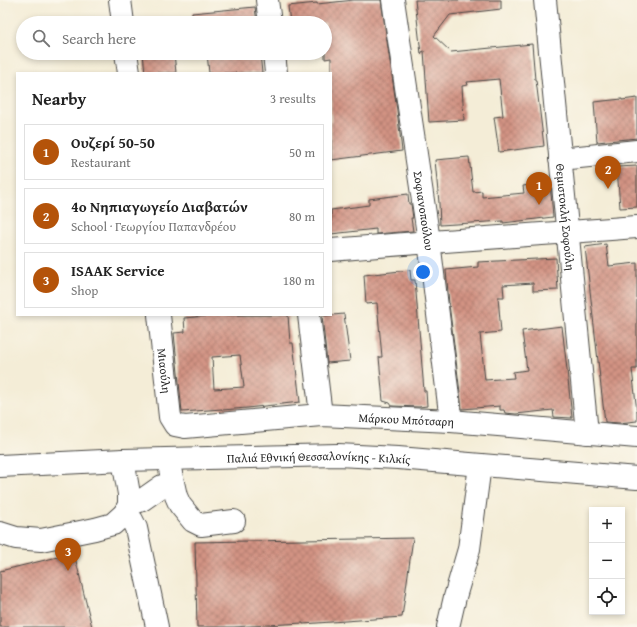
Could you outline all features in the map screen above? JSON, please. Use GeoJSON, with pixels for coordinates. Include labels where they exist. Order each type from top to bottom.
{"type":"FeatureCollection","features":[{"type":"Feature","properties":{"kind":"street"},"geometry":{"type":"LineString","coordinates":[[120,0],[121,16]]}},
{"type":"Feature","properties":{"kind":"street"},"geometry":{"type":"LineString","coordinates":[[266,0],[269,16]]}},
{"type":"Feature","properties":{"kind":"street","name":"Σοφιανοπούλου"},"geometry":{"type":"LineString","coordinates":[[393,0],[429,241],[451,421]]}},
{"type":"Feature","properties":{"kind":"street","name":"Θεμιστοκλή Σοφούλη"},"geometry":{"type":"LineString","coordinates":[[545,0],[587,433]]}},
{"type":"Feature","properties":{"kind":"street"},"geometry":{"type":"LineString","coordinates":[[127,60],[129,72]]}},
{"type":"Feature","properties":{"kind":"street"},"geometry":{"type":"LineString","coordinates":[[275,60],[276,72]]}},
{"type":"Feature","properties":{"kind":"street"},"geometry":{"type":"LineString","coordinates":[[560,159],[637,151]]}},
{"type":"Feature","properties":{"kind":"street"},"geometry":{"type":"LineString","coordinates":[[332,250],[429,241],[637,227]]}},
{"type":"Feature","properties":{"kind":"street","name":"Μιαούλη"},"geometry":{"type":"LineString","coordinates":[[159,316],[170,417],[175,426]]}},
{"type":"Feature","properties":{"kind":"street"},"geometry":{"type":"LineString","coordinates":[[309,316],[321,415]]}},
{"type":"Feature","properties":{"kind":"street","name":"Μάρκου Μπότσαρη"},"geometry":{"type":"LineString","coordinates":[[175,426],[185,427],[321,415],[451,421],[637,437]]}},
{"type":"Feature","properties":{"kind":"street","name":"Παλιά Εθνική Θεσσαλονίκης - Κιλκίς"},"geometry":{"type":"LineString","coordinates":[[0,466],[123,460],[338,455],[398,458],[637,478]]}},
{"type":"Feature","properties":{"kind":"street"},"geometry":{"type":"LineString","coordinates":[[123,460],[129,494],[127,509],[136,528],[157,627]]}},
{"type":"Feature","properties":{"kind":"street"},"geometry":{"type":"LineString","coordinates":[[168,460],[176,496],[180,505],[193,521],[201,524],[234,521]]}},
{"type":"Feature","properties":{"kind":"street"},"geometry":{"type":"LineString","coordinates":[[448,627],[469,549],[480,465]]}},
{"type":"Feature","properties":{"kind":"street"},"geometry":{"type":"LineString","coordinates":[[0,533],[16,538],[41,540],[113,524],[127,509],[162,486],[173,484]]}},
{"type":"Feature","properties":{"kind":"building"},"geometry":{"type":"Polygon","coordinates":[[[354,0],[381,0],[402,151],[332,160],[332,16],[289,16],[288,6],[354,0]]]}},
{"type":"Feature","properties":{"kind":"building"},"geometry":{"type":"Polygon","coordinates":[[[415,0],[501,0],[501,9],[450,15],[434,36],[451,52],[532,44],[535,80],[544,146],[499,152],[494,117],[503,116],[499,79],[467,82],[468,85],[462,86],[464,120],[429,122],[424,51],[421,54],[415,0]]]}},
{"type":"Feature","properties":{"kind":"building"},"geometry":{"type":"Polygon","coordinates":[[[255,7],[256,16],[192,16],[192,13],[255,7]]]}},
{"type":"Feature","properties":{"kind":"building"},"geometry":{"type":"Polygon","coordinates":[[[144,60],[175,60],[176,72],[145,72],[144,60]]]}},
{"type":"Feature","properties":{"kind":"building"},"geometry":{"type":"Polygon","coordinates":[[[208,60],[261,60],[262,72],[209,72],[208,60]]]}},
{"type":"Feature","properties":{"kind":"building"},"geometry":{"type":"Polygon","coordinates":[[[637,98],[637,138],[597,142],[594,102],[637,98]]]}},
{"type":"Feature","properties":{"kind":"building"},"geometry":{"type":"Polygon","coordinates":[[[469,157],[473,192],[482,191],[482,197],[524,193],[523,186],[550,182],[553,217],[503,223],[503,221],[440,225],[435,160],[469,157]]]}},
{"type":"Feature","properties":{"kind":"building"},"geometry":{"type":"Polygon","coordinates":[[[637,166],[637,207],[620,208],[617,167],[637,166]]]}},
{"type":"Feature","properties":{"kind":"building"},"geometry":{"type":"Polygon","coordinates":[[[408,194],[413,218],[411,218],[413,231],[376,234],[376,229],[332,234],[332,210],[369,205],[369,199],[408,194]]]}},
{"type":"Feature","properties":{"kind":"building"},"geometry":{"type":"Polygon","coordinates":[[[606,244],[609,266],[637,263],[637,369],[632,369],[637,421],[619,423],[605,422],[585,247],[606,244]]]}},
{"type":"Feature","properties":{"kind":"building"},"geometry":{"type":"Polygon","coordinates":[[[556,258],[558,290],[533,291],[533,283],[503,285],[504,297],[498,297],[501,332],[480,334],[485,380],[514,378],[513,372],[527,370],[522,331],[562,326],[572,418],[554,417],[553,410],[516,414],[505,413],[504,410],[500,410],[500,406],[462,409],[446,270],[478,267],[478,262],[556,258]]]}},
{"type":"Feature","properties":{"kind":"building"},"geometry":{"type":"Polygon","coordinates":[[[410,270],[411,280],[415,280],[424,391],[426,391],[427,406],[419,407],[392,406],[390,403],[383,401],[379,357],[382,357],[377,303],[366,304],[364,275],[410,270]]]}},
{"type":"Feature","properties":{"kind":"building"},"geometry":{"type":"Polygon","coordinates":[[[344,314],[350,361],[327,363],[322,316],[344,314]]]}},
{"type":"Feature","properties":{"kind":"building"},"geometry":{"type":"Polygon","coordinates":[[[207,316],[288,316],[290,343],[293,343],[300,402],[247,408],[182,412],[174,333],[185,332],[184,318],[207,316]],[[240,355],[212,357],[214,389],[244,387],[240,355]]]}},
{"type":"Feature","properties":{"kind":"building"},"geometry":{"type":"Polygon","coordinates":[[[413,538],[402,617],[303,624],[197,627],[195,542],[413,538]]]}},
{"type":"Feature","properties":{"kind":"building"},"geometry":{"type":"Polygon","coordinates":[[[74,553],[92,627],[0,627],[0,571],[74,553]]]}},
{"type":"Feature","properties":{"kind":"place","name":"4ο Νηπιαγωγείο Διαβατών"},"geometry":{"type":"Point","coordinates":[608,189]}},
{"type":"Feature","properties":{"kind":"place","name":"Ουζερί 50-50"},"geometry":{"type":"Point","coordinates":[539,205]}},
{"type":"Feature","properties":{"kind":"place","name":"ISAAK Service"},"geometry":{"type":"Point","coordinates":[68,571]}}]}
